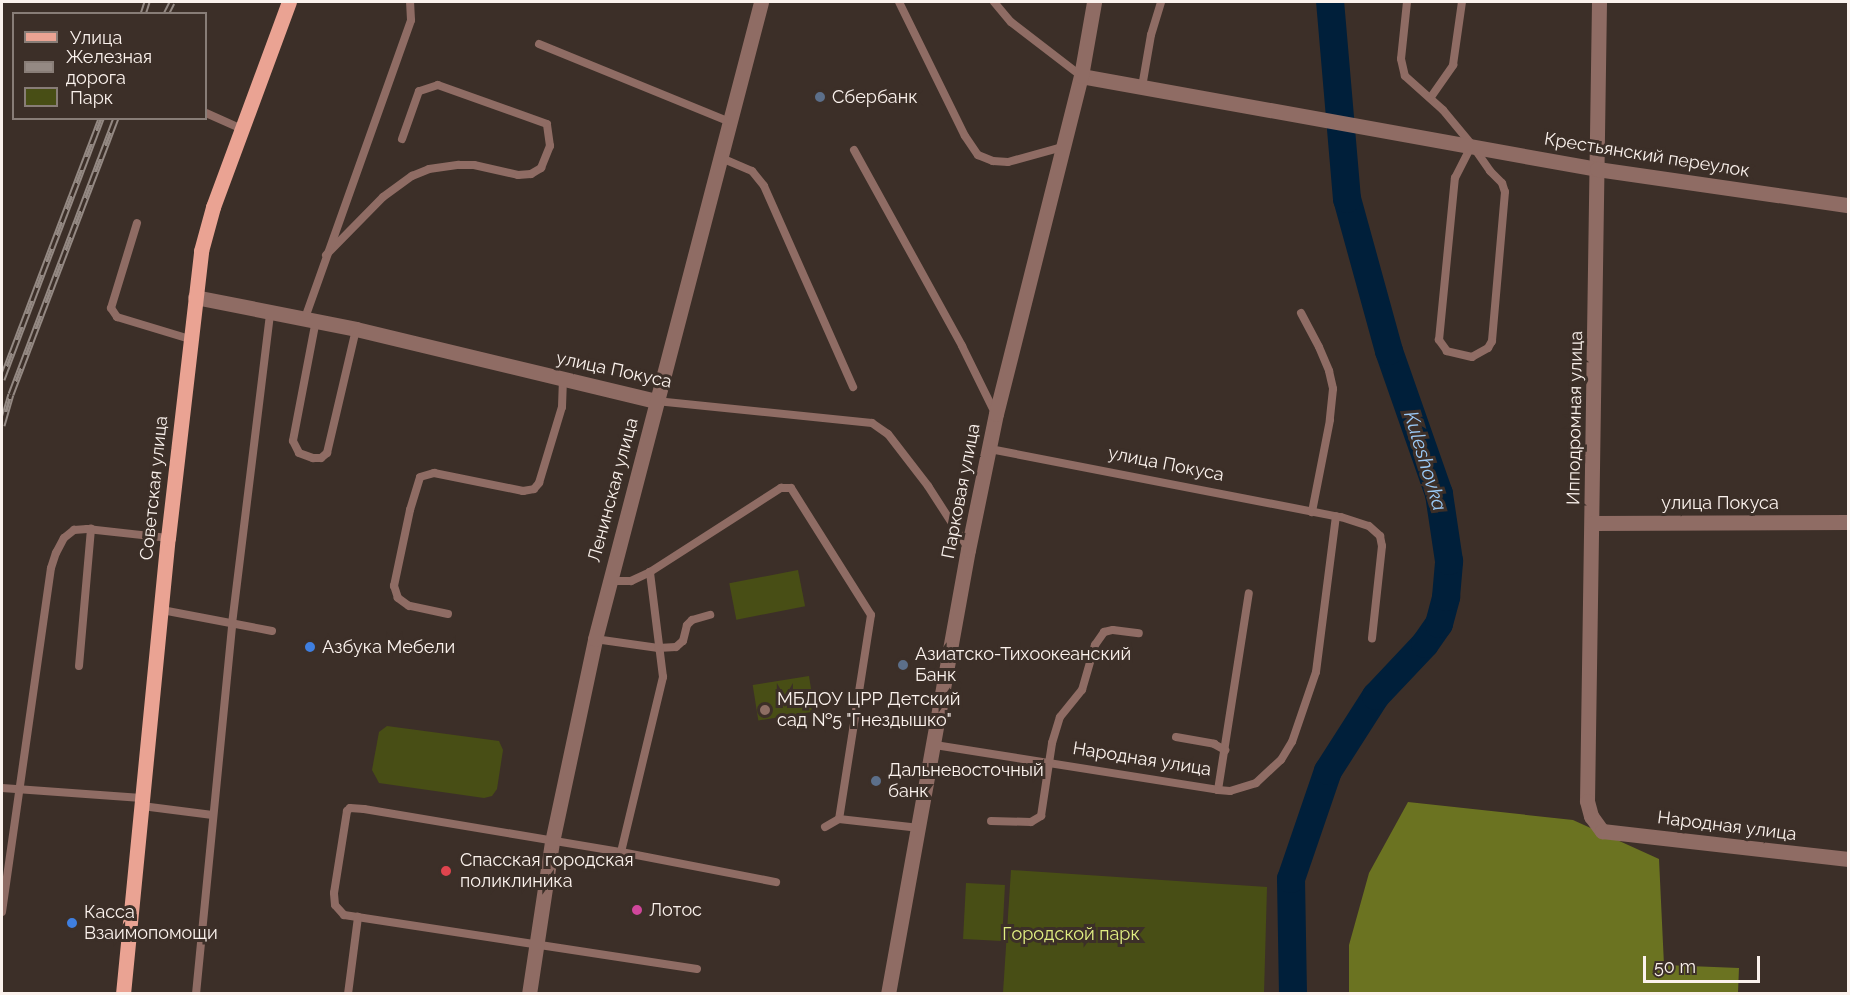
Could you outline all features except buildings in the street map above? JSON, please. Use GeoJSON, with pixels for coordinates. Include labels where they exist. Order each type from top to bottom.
{"type":"FeatureCollection","features":[{"type":"Feature","properties":{"kind":"main road","name":"Советская улица"},"geometry":{"type":"LineString","coordinates":[[123,993],[168,538],[201,251],[213,207],[289,2]]}},
{"type":"Feature","properties":{"kind":"street","name":"Ленинская улица"},"geometry":{"type":"LineString","coordinates":[[529,993],[538,946],[552,842],[595,639],[728,121],[761,2]]}},
{"type":"Feature","properties":{"kind":"street","name":"Парковая улица"},"geometry":{"type":"LineString","coordinates":[[888,993],[935,746],[968,550],[996,414],[1081,76],[1094,2]]}},
{"type":"Feature","properties":{"kind":"street","name":"Ипподромная улица"},"geometry":{"type":"LineString","coordinates":[[1599,2],[1593,523],[1587,801],[1591,816],[1602,831]]}},
{"type":"Feature","properties":{"kind":"street","name":"Крестьянский переулок"},"geometry":{"type":"LineString","coordinates":[[1081,76],[1597,169],[1848,205]]}},
{"type":"Feature","properties":{"kind":"street","name":"улица Покуса"},"geometry":{"type":"LineString","coordinates":[[195,297],[270,314],[311,319],[356,329],[656,401]]}},
{"type":"Feature","properties":{"kind":"street","name":"улица Покуса"},"geometry":{"type":"LineString","coordinates":[[1593,523],[1848,522]]}},
{"type":"Feature","properties":{"kind":"street","name":"Народная улица"},"geometry":{"type":"LineString","coordinates":[[1602,831],[1848,859]]}},
{"type":"Feature","properties":{"kind":"lane"},"geometry":{"type":"LineString","coordinates":[[356,329],[327,453],[321,459],[298,453],[293,441],[311,319],[326,255],[411,20],[410,2]]}},
{"type":"Feature","properties":{"kind":"lane"},"geometry":{"type":"LineString","coordinates":[[899,2],[965,136],[978,155],[993,161],[1008,162],[1064,147]]}},
{"type":"Feature","properties":{"kind":"lane"},"geometry":{"type":"LineString","coordinates":[[994,2],[1011,22],[1081,76]]}},
{"type":"Feature","properties":{"kind":"lane"},"geometry":{"type":"LineString","coordinates":[[1142,87],[1161,2]]}},
{"type":"Feature","properties":{"kind":"lane"},"geometry":{"type":"LineString","coordinates":[[1407,2],[1402,69],[1406,76],[1431,97],[1472,145],[1490,171],[1502,183],[1505,192],[1491,341],[1488,348],[1472,357],[1447,351],[1440,340],[1455,178],[1472,145]]}},
{"type":"Feature","properties":{"kind":"lane"},"geometry":{"type":"LineString","coordinates":[[1431,97],[1453,66],[1462,2]]}},
{"type":"Feature","properties":{"kind":"lane"},"geometry":{"type":"LineString","coordinates":[[539,45],[728,121]]}},
{"type":"Feature","properties":{"kind":"lane"},"geometry":{"type":"LineString","coordinates":[[326,255],[383,197],[412,176],[429,168],[459,165],[474,165],[518,175],[531,174],[541,168],[550,146],[547,124],[438,85],[419,91],[402,139]]}},
{"type":"Feature","properties":{"kind":"lane"},"geometry":{"type":"LineString","coordinates":[[207,113],[242,129]]}},
{"type":"Feature","properties":{"kind":"lane"},"geometry":{"type":"LineString","coordinates":[[854,150],[962,346],[996,414]]}},
{"type":"Feature","properties":{"kind":"lane"},"geometry":{"type":"LineString","coordinates":[[719,157],[752,171],[764,186],[854,387]]}},
{"type":"Feature","properties":{"kind":"lane"},"geometry":{"type":"LineString","coordinates":[[137,224],[111,308],[117,317],[190,339]]}},
{"type":"Feature","properties":{"kind":"lane"},"geometry":{"type":"LineString","coordinates":[[1300,313],[1326,363],[1333,389],[1330,420],[1312,512]]}},
{"type":"Feature","properties":{"kind":"lane"},"geometry":{"type":"LineString","coordinates":[[196,993],[232,624],[270,314]]}},
{"type":"Feature","properties":{"kind":"lane"},"geometry":{"type":"LineString","coordinates":[[448,614],[409,606],[398,598],[394,586],[410,510],[420,477],[434,473],[523,491],[534,489],[539,483],[562,407],[563,380]]}},
{"type":"Feature","properties":{"kind":"lane","name":"улица Покуса"},"geometry":{"type":"LineString","coordinates":[[656,401],[872,423],[888,434],[928,486],[968,550]]}},
{"type":"Feature","properties":{"kind":"lane","name":"улица Покуса"},"geometry":{"type":"LineString","coordinates":[[990,449],[1336,516],[1369,526],[1380,536],[1382,546],[1372,638]]}},
{"type":"Feature","properties":{"kind":"lane"},"geometry":{"type":"LineString","coordinates":[[610,581],[631,581],[650,572],[782,488],[790,488],[871,615],[838,819]]}},
{"type":"Feature","properties":{"kind":"lane"},"geometry":{"type":"LineString","coordinates":[[1218,790],[1230,791],[1256,783],[1281,760],[1292,742],[1316,672],[1336,516]]}},
{"type":"Feature","properties":{"kind":"lane"},"geometry":{"type":"LineString","coordinates":[[2,912],[51,568],[64,538],[74,530],[91,529],[168,538]]}},
{"type":"Feature","properties":{"kind":"lane"},"geometry":{"type":"LineString","coordinates":[[79,666],[91,529]]}},
{"type":"Feature","properties":{"kind":"lane"},"geometry":{"type":"LineString","coordinates":[[621,852],[663,677],[650,572]]}},
{"type":"Feature","properties":{"kind":"lane","name":"Народная улица"},"geometry":{"type":"LineString","coordinates":[[935,746],[1218,790],[1250,593]]}},
{"type":"Feature","properties":{"kind":"lane"},"geometry":{"type":"LineString","coordinates":[[162,610],[272,631]]}},
{"type":"Feature","properties":{"kind":"lane"},"geometry":{"type":"LineString","coordinates":[[595,639],[658,648],[676,647],[683,641],[687,625],[692,620],[710,615]]}},
{"type":"Feature","properties":{"kind":"lane"},"geometry":{"type":"LineString","coordinates":[[991,821],[1031,822],[1041,816],[1048,764],[1060,717],[1082,690],[1100,637],[1104,632],[1113,630],[1139,633]]}},
{"type":"Feature","properties":{"kind":"lane"},"geometry":{"type":"LineString","coordinates":[[1176,736],[1214,744],[1225,750]]}},
{"type":"Feature","properties":{"kind":"lane"},"geometry":{"type":"LineString","coordinates":[[2,788],[142,802],[212,815]]}},
{"type":"Feature","properties":{"kind":"lane"},"geometry":{"type":"LineString","coordinates":[[697,969],[357,917],[339,911],[334,893],[347,811],[350,808],[621,852],[776,882]]}},
{"type":"Feature","properties":{"kind":"lane"},"geometry":{"type":"LineString","coordinates":[[825,827],[838,819],[920,828]]}},
{"type":"Feature","properties":{"kind":"lane"},"geometry":{"type":"LineString","coordinates":[[348,993],[357,917]]}},
{"type":"Feature","properties":{"kind":"green space"},"geometry":{"type":"Polygon","coordinates":[[[798,570],[805,606],[736,620],[729,583],[798,570]]]}},
{"type":"Feature","properties":{"kind":"green space"},"geometry":{"type":"Polygon","coordinates":[[[809,676],[815,712],[758,720],[753,685],[809,676]]]}},
{"type":"Feature","properties":{"kind":"green space"},"geometry":{"type":"Polygon","coordinates":[[[387,726],[499,741],[503,750],[497,789],[492,796],[484,798],[379,783],[372,770],[379,732],[387,726]]]}},
{"type":"Feature","properties":{"kind":"green space"},"geometry":{"type":"Polygon","coordinates":[[[1408,802],[1573,820],[1659,859],[1664,965],[1739,968],[1738,993],[1349,994],[1349,945],[1369,873],[1408,802]]]}},
{"type":"Feature","properties":{"kind":"green space","name":"Городской парк"},"geometry":{"type":"Polygon","coordinates":[[[1011,870],[1267,887],[1264,993],[1003,993],[1011,870]]]}},
{"type":"Feature","properties":{"kind":"green space"},"geometry":{"type":"Polygon","coordinates":[[[966,883],[1005,885],[1002,941],[963,939],[966,883]]]}},
{"type":"Feature","properties":{"kind":"waterway","name":"Kuleshovka"},"geometry":{"type":"LineString","coordinates":[[1293,994],[1291,879],[1328,771],[1376,696],[1425,644],[1439,624],[1446,597],[1449,561],[1439,494],[1389,351],[1347,199],[1330,2]]}},
{"type":"Feature","properties":{"kind":"railway"},"geometry":{"type":"LineString","coordinates":[[144,12],[147,2]]}},
{"type":"Feature","properties":{"kind":"railway"},"geometry":{"type":"LineString","coordinates":[[167,12],[172,2]]}},
{"type":"Feature","properties":{"kind":"railway"},"geometry":{"type":"LineString","coordinates":[[2,379],[100,120]]}},
{"type":"Feature","properties":{"kind":"railway"},"geometry":{"type":"LineString","coordinates":[[2,425],[11,394],[115,120]]}},
{"type":"Feature","properties":{"kind":"place","name":"Сбербанк"},"geometry":{"type":"Point","coordinates":[820,97]}},
{"type":"Feature","properties":{"kind":"place","name":"Азбука Мебели"},"geometry":{"type":"Point","coordinates":[310,647]}},
{"type":"Feature","properties":{"kind":"place","name":"Азиатско-Тихоокеанский Банк"},"geometry":{"type":"Point","coordinates":[903,665]}},
{"type":"Feature","properties":{"kind":"place","name":"МБДОУ ЦРР Детский сад №5 \"Гнездышко\""},"geometry":{"type":"Point","coordinates":[765,710]}},
{"type":"Feature","properties":{"kind":"place","name":"Дальневосточный банк"},"geometry":{"type":"Point","coordinates":[876,781]}},
{"type":"Feature","properties":{"kind":"place","name":"Спасская городская поликлиника"},"geometry":{"type":"Point","coordinates":[446,871]}},
{"type":"Feature","properties":{"kind":"place","name":"Лотос"},"geometry":{"type":"Point","coordinates":[637,910]}},
{"type":"Feature","properties":{"kind":"place","name":"Касса Взаимопомощи"},"geometry":{"type":"Point","coordinates":[72,923]}}]}
